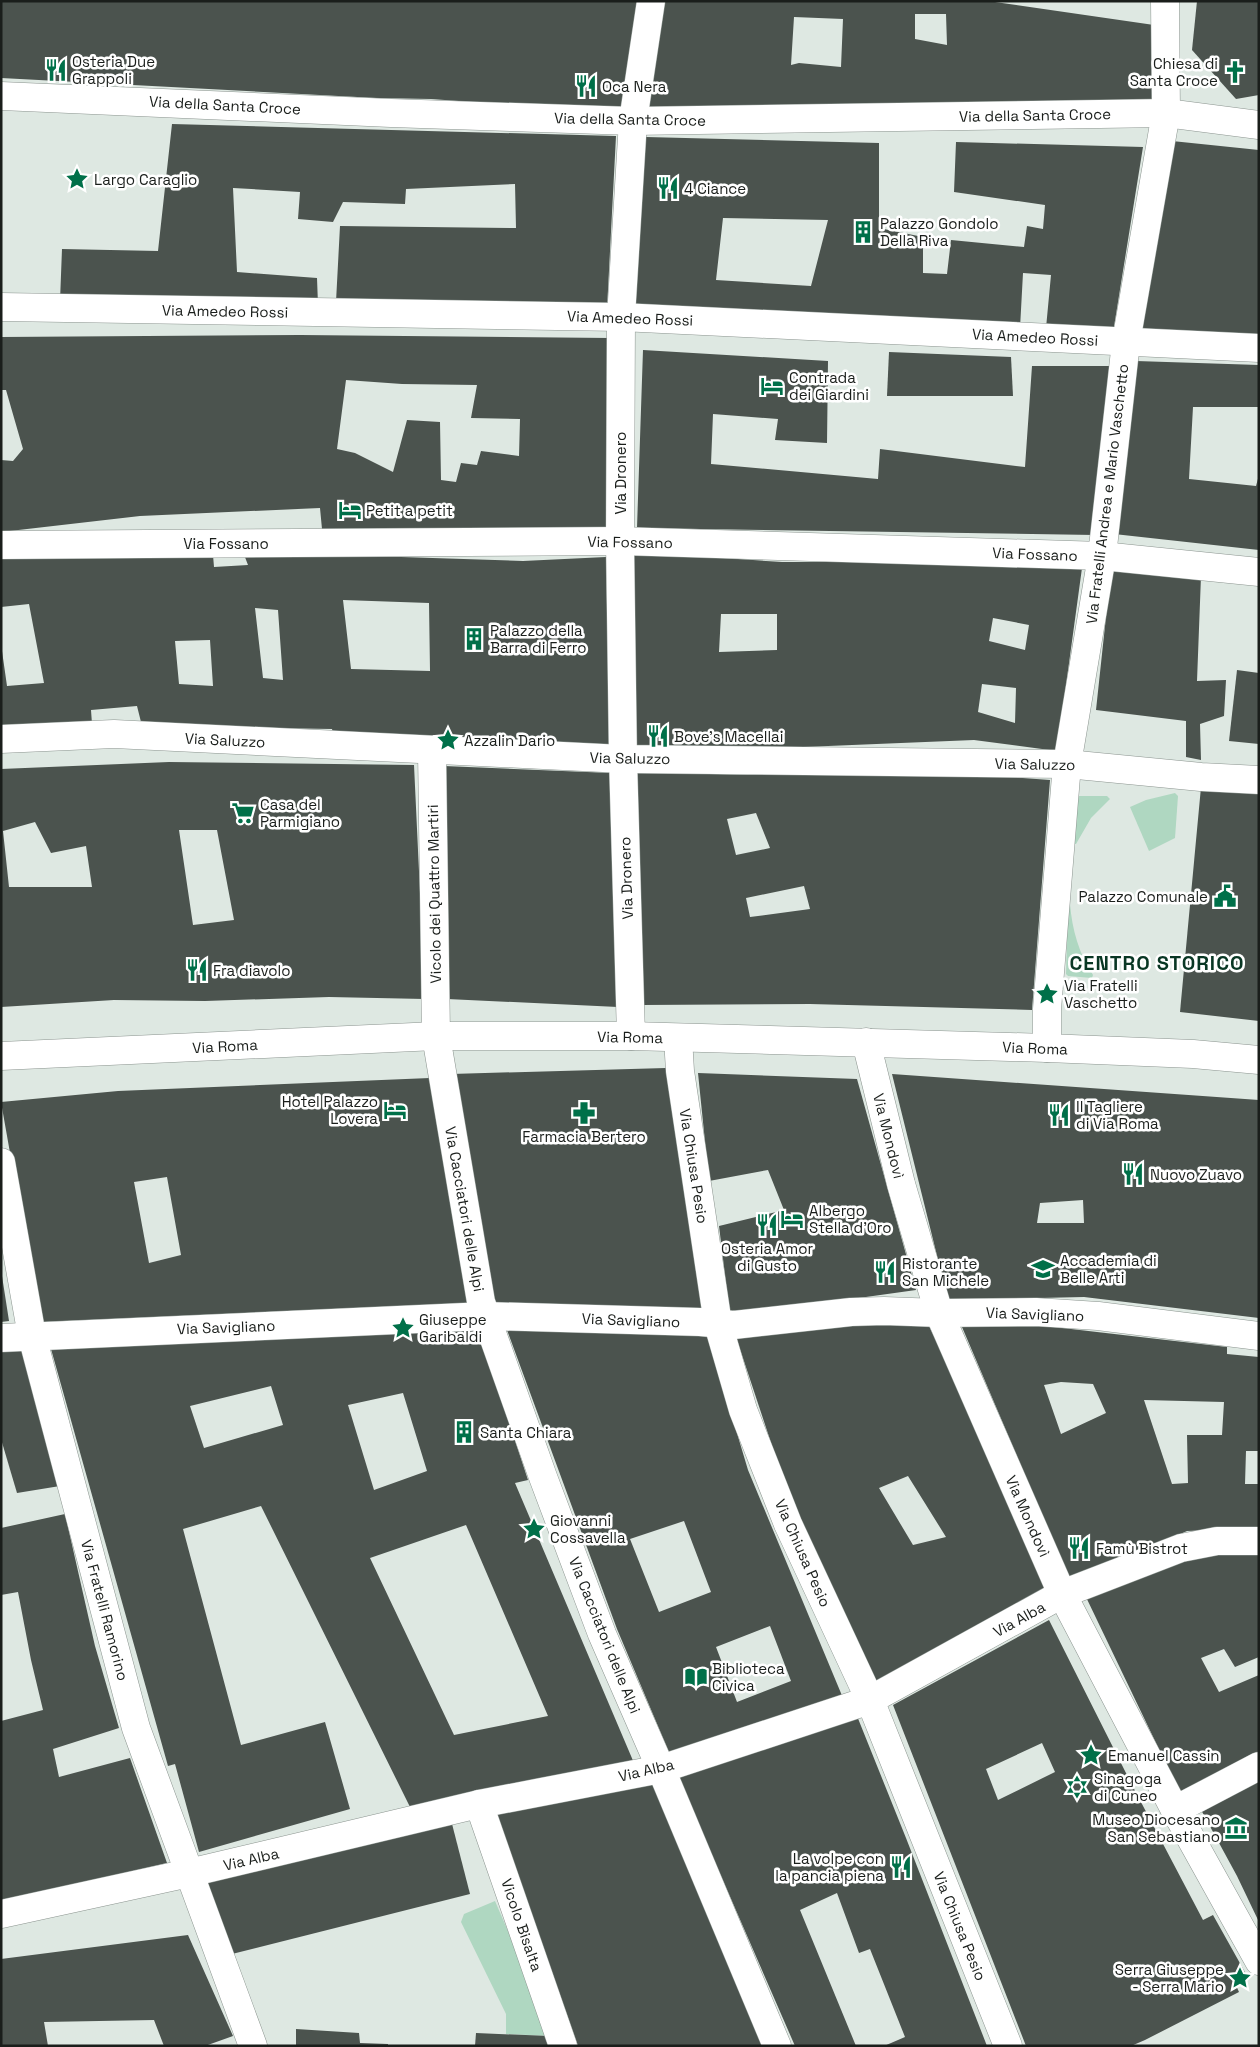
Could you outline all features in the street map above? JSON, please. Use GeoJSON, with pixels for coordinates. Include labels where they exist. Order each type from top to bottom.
{"type":"FeatureCollection","features":[{"type":"Feature","properties":{"kind":"street","name":"Via Dronero"},"geometry":{"type":"LineString","coordinates":[[631,1036],[623,759],[620,541],[621,317],[633,120],[651,1]]}},
{"type":"Feature","properties":{"kind":"street","name":"Via Fratelli Andrea e Mario Vaschetto"},"geometry":{"type":"LineString","coordinates":[[1047,1048],[1047,1009],[1067,764],[1102,556],[1126,342],[1166,113],[1165,1]]}},
{"type":"Feature","properties":{"kind":"street","name":"Via della Santa Croce"},"geometry":{"type":"LineString","coordinates":[[1,96],[391,113],[633,120],[1166,113],[1259,125]]}},
{"type":"Feature","properties":{"kind":"street","name":"Via Amedeo Rossi"},"geometry":{"type":"LineString","coordinates":[[1,307],[621,317],[1259,348]]}},
{"type":"Feature","properties":{"kind":"street","name":"Via Fossano"},"geometry":{"type":"LineString","coordinates":[[1,545],[620,541],[1102,556],[1259,572]]}},
{"type":"Feature","properties":{"kind":"street","name":"Via Saluzzo"},"geometry":{"type":"LineString","coordinates":[[1,739],[114,734],[623,759],[1067,764],[1201,777],[1259,780]]}},
{"type":"Feature","properties":{"kind":"street","name":"Vicolo dei Quattro Martiri"},"geometry":{"type":"LineString","coordinates":[[432,751],[436,1036]]}},
{"type":"Feature","properties":{"kind":"street","name":"Via Roma"},"geometry":{"type":"LineString","coordinates":[[1,1056],[436,1036],[631,1036],[1047,1048],[1193,1054],[1259,1060]]}},
{"type":"Feature","properties":{"kind":"street","name":"Via Cacciatori delle Alpi"},"geometry":{"type":"LineString","coordinates":[[436,1036],[481,1302],[602,1634],[661,1769],[777,2046]]}},
{"type":"Feature","properties":{"kind":"street","name":"Via Chiusa Pesio"},"geometry":{"type":"LineString","coordinates":[[678,1038],[680,1071],[718,1324],[743,1410],[788,1524],[870,1700],[1008,2046]]}},
{"type":"Feature","properties":{"kind":"street","name":"Via Mondovì"},"geometry":{"type":"LineString","coordinates":[[866,1042],[901,1184],[939,1313],[1062,1594],[1185,1804],[1259,1961]]}},
{"type":"Feature","properties":{"kind":"street","name":"Via Fratelli Ramorino"},"geometry":{"type":"LineString","coordinates":[[1,1162],[32,1336],[136,1728],[253,2046]]}},
{"type":"Feature","properties":{"kind":"street","name":"Via Savigliano"},"geometry":{"type":"LineString","coordinates":[[1,1338],[486,1316],[734,1325],[851,1312],[884,1311],[939,1313],[1036,1312],[1098,1316],[1259,1336]]}},
{"type":"Feature","properties":{"kind":"street","name":"Via Alba"},"geometry":{"type":"LineString","coordinates":[[1,1914],[189,1873],[479,1804],[661,1769],[870,1700],[1062,1594],[1181,1548],[1217,1541],[1259,1541]]}},
{"type":"Feature","properties":{"kind":"street"},"geometry":{"type":"LineString","coordinates":[[1185,1804],[1259,1766]]}},
{"type":"Feature","properties":{"kind":"street","name":"Vicolo Bisalta"},"geometry":{"type":"LineString","coordinates":[[479,1804],[563,2046]]}},
{"type":"Feature","properties":{"kind":"green space"},"geometry":{"type":"Polygon","coordinates":[[[1175,793],[1178,796],[1175,838],[1149,851],[1130,807],[1146,800],[1175,793]]]}},
{"type":"Feature","properties":{"kind":"green space"},"geometry":{"type":"Polygon","coordinates":[[[1079,796],[1107,796],[1110,799],[1091,818],[1076,844],[1073,844],[1076,800],[1079,796]]]}},
{"type":"Feature","properties":{"kind":"green space"},"geometry":{"type":"Polygon","coordinates":[[[1068,904],[1070,904],[1072,923],[1077,941],[1093,975],[1092,978],[1068,976],[1066,974],[1068,904]]]}},
{"type":"Feature","properties":{"kind":"green space"},"geometry":{"type":"Polygon","coordinates":[[[495,1901],[526,1973],[549,2036],[506,2034],[506,2014],[461,1922],[464,1914],[495,1901]]]}},
{"type":"Feature","properties":{"kind":"building"},"geometry":{"type":"Polygon","coordinates":[[[1,1],[638,1],[626,113],[431,99],[376,98],[1,78],[1,1]]]}},
{"type":"Feature","properties":{"kind":"building"},"geometry":{"type":"Polygon","coordinates":[[[660,1],[988,1],[1154,25],[1154,102],[644,111],[660,1]],[[915,14],[915,39],[947,45],[946,14],[915,14]],[[794,17],[791,65],[799,63],[841,67],[843,19],[794,17]]]}},
{"type":"Feature","properties":{"kind":"building","name":"Chiesa di Santa Croce"},"geometry":{"type":"Polygon","coordinates":[[[1197,1],[1259,1],[1259,95],[1236,99],[1192,50],[1197,1]]]}},
{"type":"Feature","properties":{"kind":"building"},"geometry":{"type":"Polygon","coordinates":[[[172,124],[616,136],[607,309],[336,302],[340,226],[516,228],[515,184],[406,189],[405,204],[343,202],[333,222],[298,219],[300,192],[233,188],[237,272],[317,278],[318,305],[60,301],[62,249],[158,251],[172,124]]]}},
{"type":"Feature","properties":{"kind":"building"},"geometry":{"type":"Polygon","coordinates":[[[646,137],[879,143],[879,228],[923,237],[923,273],[947,274],[951,240],[1024,247],[1027,226],[1043,229],[1045,205],[954,192],[956,142],[1143,147],[1113,333],[1046,328],[1051,275],[1023,273],[1020,328],[630,308],[646,137]],[[723,218],[716,280],[811,286],[828,220],[723,218]]]}},
{"type":"Feature","properties":{"kind":"building"},"geometry":{"type":"Polygon","coordinates":[[[1172,141],[1259,150],[1259,337],[1140,330],[1172,141]]]}},
{"type":"Feature","properties":{"kind":"building"},"geometry":{"type":"Polygon","coordinates":[[[300,335],[610,338],[613,534],[322,529],[320,508],[140,516],[1,532],[1,460],[13,461],[23,449],[6,390],[1,390],[1,337],[300,335]],[[346,380],[337,449],[355,453],[393,472],[407,420],[440,422],[441,480],[456,482],[461,463],[477,465],[481,451],[519,456],[520,419],[471,418],[477,385],[402,384],[346,380]]]}},
{"type":"Feature","properties":{"kind":"building"},"geometry":{"type":"Polygon","coordinates":[[[643,350],[828,361],[827,443],[775,440],[778,419],[713,414],[711,464],[878,479],[880,449],[1025,467],[1032,366],[1114,366],[1095,535],[637,528],[643,350]]]}},
{"type":"Feature","properties":{"kind":"building"},"geometry":{"type":"Polygon","coordinates":[[[889,352],[1011,357],[1013,396],[887,396],[889,352]]]}},
{"type":"Feature","properties":{"kind":"building"},"geometry":{"type":"Polygon","coordinates":[[[1136,361],[1259,365],[1259,407],[1193,407],[1189,479],[1256,486],[1259,475],[1259,550],[1114,534],[1136,361]]]}},
{"type":"Feature","properties":{"kind":"building"},"geometry":{"type":"Polygon","coordinates":[[[243,552],[523,561],[606,557],[610,748],[334,737],[332,729],[142,726],[137,706],[91,710],[92,724],[1,727],[1,644],[7,686],[44,683],[29,604],[1,607],[1,557],[213,555],[214,567],[248,565],[243,552]],[[343,600],[351,669],[430,671],[429,603],[343,600]],[[255,608],[263,678],[283,680],[278,610],[255,608]],[[210,640],[175,641],[179,684],[213,686],[210,640]]]}},
{"type":"Feature","properties":{"kind":"building"},"geometry":{"type":"Polygon","coordinates":[[[634,552],[782,562],[1001,562],[1082,568],[1057,751],[974,740],[779,748],[634,747],[634,552]],[[721,614],[719,652],[777,650],[777,614],[721,614]],[[993,618],[989,641],[1025,650],[1029,625],[993,618]],[[982,684],[978,712],[1015,723],[1016,688],[982,684]]]}},
{"type":"Feature","properties":{"kind":"building"},"geometry":{"type":"Polygon","coordinates":[[[1111,570],[1201,576],[1197,681],[1226,680],[1224,716],[1200,724],[1201,760],[1186,757],[1186,721],[1096,710],[1111,570]]]}},
{"type":"Feature","properties":{"kind":"building"},"geometry":{"type":"Polygon","coordinates":[[[1237,670],[1259,673],[1259,744],[1229,741],[1237,670]]]}},
{"type":"Feature","properties":{"kind":"building"},"geometry":{"type":"Polygon","coordinates":[[[169,762],[414,765],[425,999],[329,997],[205,1001],[114,1000],[1,1007],[1,769],[169,762]],[[35,822],[3,831],[9,887],[92,887],[86,846],[51,853],[35,822]],[[179,830],[193,925],[234,920],[217,830],[179,830]]]}},
{"type":"Feature","properties":{"kind":"building"},"geometry":{"type":"Polygon","coordinates":[[[444,766],[611,773],[618,1007],[447,999],[444,766]]]}},
{"type":"Feature","properties":{"kind":"building"},"geometry":{"type":"Polygon","coordinates":[[[845,771],[943,772],[1050,780],[1032,1010],[810,1004],[641,1005],[630,772],[748,775],[845,771]],[[756,813],[727,819],[736,855],[770,848],[756,813]],[[804,886],[746,898],[750,917],[810,909],[804,886]]]}},
{"type":"Feature","properties":{"kind":"building","name":"Palazzo Comunale"},"geometry":{"type":"Polygon","coordinates":[[[1201,787],[1259,794],[1259,1021],[1180,1012],[1201,787]]]}},
{"type":"Feature","properties":{"kind":"building"},"geometry":{"type":"Polygon","coordinates":[[[666,1068],[706,1309],[490,1305],[451,1074],[666,1068]]]}},
{"type":"Feature","properties":{"kind":"building"},"geometry":{"type":"Polygon","coordinates":[[[698,1073],[857,1079],[916,1290],[730,1316],[719,1226],[784,1210],[768,1170],[709,1181],[698,1073]]]}},
{"type":"Feature","properties":{"kind":"building"},"geometry":{"type":"Polygon","coordinates":[[[892,1074],[1259,1100],[1259,1318],[1084,1297],[948,1300],[892,1074]],[[1083,1200],[1040,1203],[1037,1223],[1084,1223],[1083,1200]]]}},
{"type":"Feature","properties":{"kind":"building"},"geometry":{"type":"Polygon","coordinates":[[[430,1078],[471,1303],[40,1322],[1,1102],[118,1091],[430,1078]],[[167,1177],[134,1182],[149,1263],[181,1255],[167,1177]]]}},
{"type":"Feature","properties":{"kind":"building"},"geometry":{"type":"Polygon","coordinates":[[[1,1276],[9,1321],[1,1322],[1,1276]]]}},
{"type":"Feature","properties":{"kind":"building"},"geometry":{"type":"Polygon","coordinates":[[[848,1322],[929,1326],[985,1443],[1047,1592],[876,1681],[786,1488],[736,1337],[848,1322]],[[908,1476],[879,1488],[913,1545],[946,1537],[908,1476]]]}},
{"type":"Feature","properties":{"kind":"building"},"geometry":{"type":"Polygon","coordinates":[[[477,1326],[528,1480],[515,1483],[634,1763],[411,1809],[261,1506],[183,1529],[241,1745],[325,1722],[350,1809],[199,1852],[175,1764],[168,1766],[51,1349],[477,1326]],[[271,1386],[190,1406],[204,1448],[283,1425],[271,1386]],[[403,1393],[348,1405],[374,1490],[427,1471],[403,1393]],[[466,1525],[370,1558],[454,1735],[548,1716],[466,1525]]]}},
{"type":"Feature","properties":{"kind":"building"},"geometry":{"type":"Polygon","coordinates":[[[1045,1326],[1227,1347],[1227,1354],[1259,1357],[1259,1451],[1246,1451],[1245,1484],[1259,1484],[1259,1528],[1187,1531],[1071,1583],[962,1327],[1045,1326]],[[1061,1382],[1044,1385],[1061,1434],[1106,1413],[1093,1384],[1061,1382]],[[1144,1400],[1172,1484],[1188,1483],[1187,1435],[1222,1435],[1224,1402],[1144,1400]]]}},
{"type":"Feature","properties":{"kind":"building"},"geometry":{"type":"Polygon","coordinates":[[[507,1330],[707,1333],[748,1470],[843,1698],[671,1757],[617,1629],[507,1330]],[[684,1521],[630,1539],[659,1612],[711,1592],[684,1521]],[[770,1626],[716,1647],[737,1702],[791,1681],[770,1626]]]}},
{"type":"Feature","properties":{"kind":"building"},"geometry":{"type":"Polygon","coordinates":[[[22,1348],[60,1486],[17,1493],[1,1439],[1,1350],[22,1348]]]}},
{"type":"Feature","properties":{"kind":"building"},"geometry":{"type":"Polygon","coordinates":[[[65,1514],[95,1646],[119,1728],[53,1749],[59,1777],[130,1758],[167,1863],[1,1902],[1,1721],[43,1710],[18,1592],[1,1595],[1,1528],[65,1514]]]}},
{"type":"Feature","properties":{"kind":"building"},"geometry":{"type":"Polygon","coordinates":[[[1217,1551],[1259,1555],[1259,1657],[1235,1667],[1224,1649],[1201,1658],[1219,1692],[1259,1675],[1259,1753],[1180,1793],[1085,1595],[1184,1557],[1217,1551]]]}},
{"type":"Feature","properties":{"kind":"building"},"geometry":{"type":"Polygon","coordinates":[[[1049,1620],[1132,1785],[1203,1920],[1213,1915],[1246,1974],[1234,1981],[1239,1992],[1131,2046],[1026,2046],[893,1705],[1049,1620]],[[1042,1743],[986,1769],[998,1800],[1055,1772],[1042,1743]]]}},
{"type":"Feature","properties":{"kind":"building"},"geometry":{"type":"Polygon","coordinates":[[[857,1716],[987,2046],[884,2046],[905,2037],[870,1949],[859,1953],[837,1893],[800,1910],[856,2046],[795,2046],[678,1777],[857,1716]]]}},
{"type":"Feature","properties":{"kind":"building"},"geometry":{"type":"Polygon","coordinates":[[[1259,1778],[1259,1922],[1237,1876],[1200,1808],[1259,1778]]]}},
{"type":"Feature","properties":{"kind":"building"},"geometry":{"type":"Polygon","coordinates":[[[653,1782],[767,2046],[578,2046],[496,1813],[653,1782]]]}},
{"type":"Feature","properties":{"kind":"building"},"geometry":{"type":"Polygon","coordinates":[[[451,1820],[470,1894],[232,1954],[207,1882],[451,1820]]]}},
{"type":"Feature","properties":{"kind":"building"},"geometry":{"type":"Polygon","coordinates":[[[188,1935],[233,2036],[205,2046],[164,2046],[154,2020],[44,2022],[48,2046],[1,2046],[1,1959],[188,1935]]]}},
{"type":"Feature","properties":{"kind":"building"},"geometry":{"type":"Polygon","coordinates":[[[296,2029],[359,2033],[360,2043],[388,2044],[388,2046],[296,2046],[296,2029]]]}},
{"type":"Feature","properties":{"kind":"building"},"geometry":{"type":"Polygon","coordinates":[[[476,2033],[549,2036],[553,2046],[475,2046],[476,2033]]]}},
{"type":"Feature","properties":{"kind":"place","name":"Osteria Due Grappoli"},"geometry":{"type":"Point","coordinates":[56,70]}},
{"type":"Feature","properties":{"kind":"place","name":"Chiesa di Santa Croce"},"geometry":{"type":"Point","coordinates":[1235,72]}},
{"type":"Feature","properties":{"kind":"place","name":"Oca Nera"},"geometry":{"type":"Point","coordinates":[586,86]}},
{"type":"Feature","properties":{"kind":"place","name":"Largo Caraglio"},"geometry":{"type":"Point","coordinates":[77,179]}},
{"type":"Feature","properties":{"kind":"place","name":"4 Ciance"},"geometry":{"type":"Point","coordinates":[668,188]}},
{"type":"Feature","properties":{"kind":"place","name":"Palazzo Gondolo Della Riva"},"geometry":{"type":"Point","coordinates":[863,232]}},
{"type":"Feature","properties":{"kind":"place","name":"Contrada dei Giardini"},"geometry":{"type":"Point","coordinates":[772,386]}},
{"type":"Feature","properties":{"kind":"place","name":"Petit a petit"},"geometry":{"type":"Point","coordinates":[350,510]}},
{"type":"Feature","properties":{"kind":"place","name":"Palazzo della Barra di Ferro"},"geometry":{"type":"Point","coordinates":[474,639]}},
{"type":"Feature","properties":{"kind":"place","name":"Bove's Macellai"},"geometry":{"type":"Point","coordinates":[658,736]}},
{"type":"Feature","properties":{"kind":"place","name":"Azzalin Dario"},"geometry":{"type":"Point","coordinates":[448,740]}},
{"type":"Feature","properties":{"kind":"place","name":"Casa del Parmigiano"},"geometry":{"type":"Point","coordinates":[243,813]}},
{"type":"Feature","properties":{"kind":"place","name":"Palazzo Comunale"},"geometry":{"type":"Point","coordinates":[1225,896]}},
{"type":"Feature","properties":{"kind":"place","name":"Fra diavolo"},"geometry":{"type":"Point","coordinates":[197,970]}},
{"type":"Feature","properties":{"kind":"place","name":"Via Fratelli Vaschetto"},"geometry":{"type":"Point","coordinates":[1047,994]}},
{"type":"Feature","properties":{"kind":"place","name":"Hotel Palazzo Lovera"},"geometry":{"type":"Point","coordinates":[395,1110]}},
{"type":"Feature","properties":{"kind":"place","name":"Farmacia Bertero"},"geometry":{"type":"Point","coordinates":[584,1113]}},
{"type":"Feature","properties":{"kind":"place","name":"Il Tagliere di Via Roma"},"geometry":{"type":"Point","coordinates":[1059,1115]}},
{"type":"Feature","properties":{"kind":"place","name":"Nuovo Zuavo"},"geometry":{"type":"Point","coordinates":[1133,1174]}},
{"type":"Feature","properties":{"kind":"place","name":"Albergo Stella d'Oro"},"geometry":{"type":"Point","coordinates":[792,1219]}},
{"type":"Feature","properties":{"kind":"place","name":"Osteria Amor di Gusto"},"geometry":{"type":"Point","coordinates":[767,1225]}},
{"type":"Feature","properties":{"kind":"place","name":"Accademia di Belle Arti"},"geometry":{"type":"Point","coordinates":[1043,1269]}},
{"type":"Feature","properties":{"kind":"place","name":"Ristorante San Michele"},"geometry":{"type":"Point","coordinates":[885,1272]}},
{"type":"Feature","properties":{"kind":"place","name":"Giuseppe Garibaldi"},"geometry":{"type":"Point","coordinates":[403,1328]}},
{"type":"Feature","properties":{"kind":"place","name":"Santa Chiara"},"geometry":{"type":"Point","coordinates":[464,1432]}},
{"type":"Feature","properties":{"kind":"place","name":"Giovanni Cossavella"},"geometry":{"type":"Point","coordinates":[534,1529]}},
{"type":"Feature","properties":{"kind":"place","name":"Famù Bistrot"},"geometry":{"type":"Point","coordinates":[1079,1548]}},
{"type":"Feature","properties":{"kind":"place","name":"Biblioteca Civica"},"geometry":{"type":"Point","coordinates":[696,1677]}},
{"type":"Feature","properties":{"kind":"place","name":"Emanuel Cassin"},"geometry":{"type":"Point","coordinates":[1091,1755]}},
{"type":"Feature","properties":{"kind":"place","name":"Sinagoga di Cuneo"},"geometry":{"type":"Point","coordinates":[1077,1787]}},
{"type":"Feature","properties":{"kind":"place","name":"Museo Diocesano San Sebastiano"},"geometry":{"type":"Point","coordinates":[1236,1828]}},
{"type":"Feature","properties":{"kind":"place","name":"La volpe con la pancia piena"},"geometry":{"type":"Point","coordinates":[901,1867]}},
{"type":"Feature","properties":{"kind":"place","name":"Serra Giuseppe - Serra Mario"},"geometry":{"type":"Point","coordinates":[1240,1978]}},
{"type":"Feature","properties":{"kind":"district","name":"CENTRO STORICO"},"geometry":{"type":"Point","coordinates":[1157,963]}}]}
